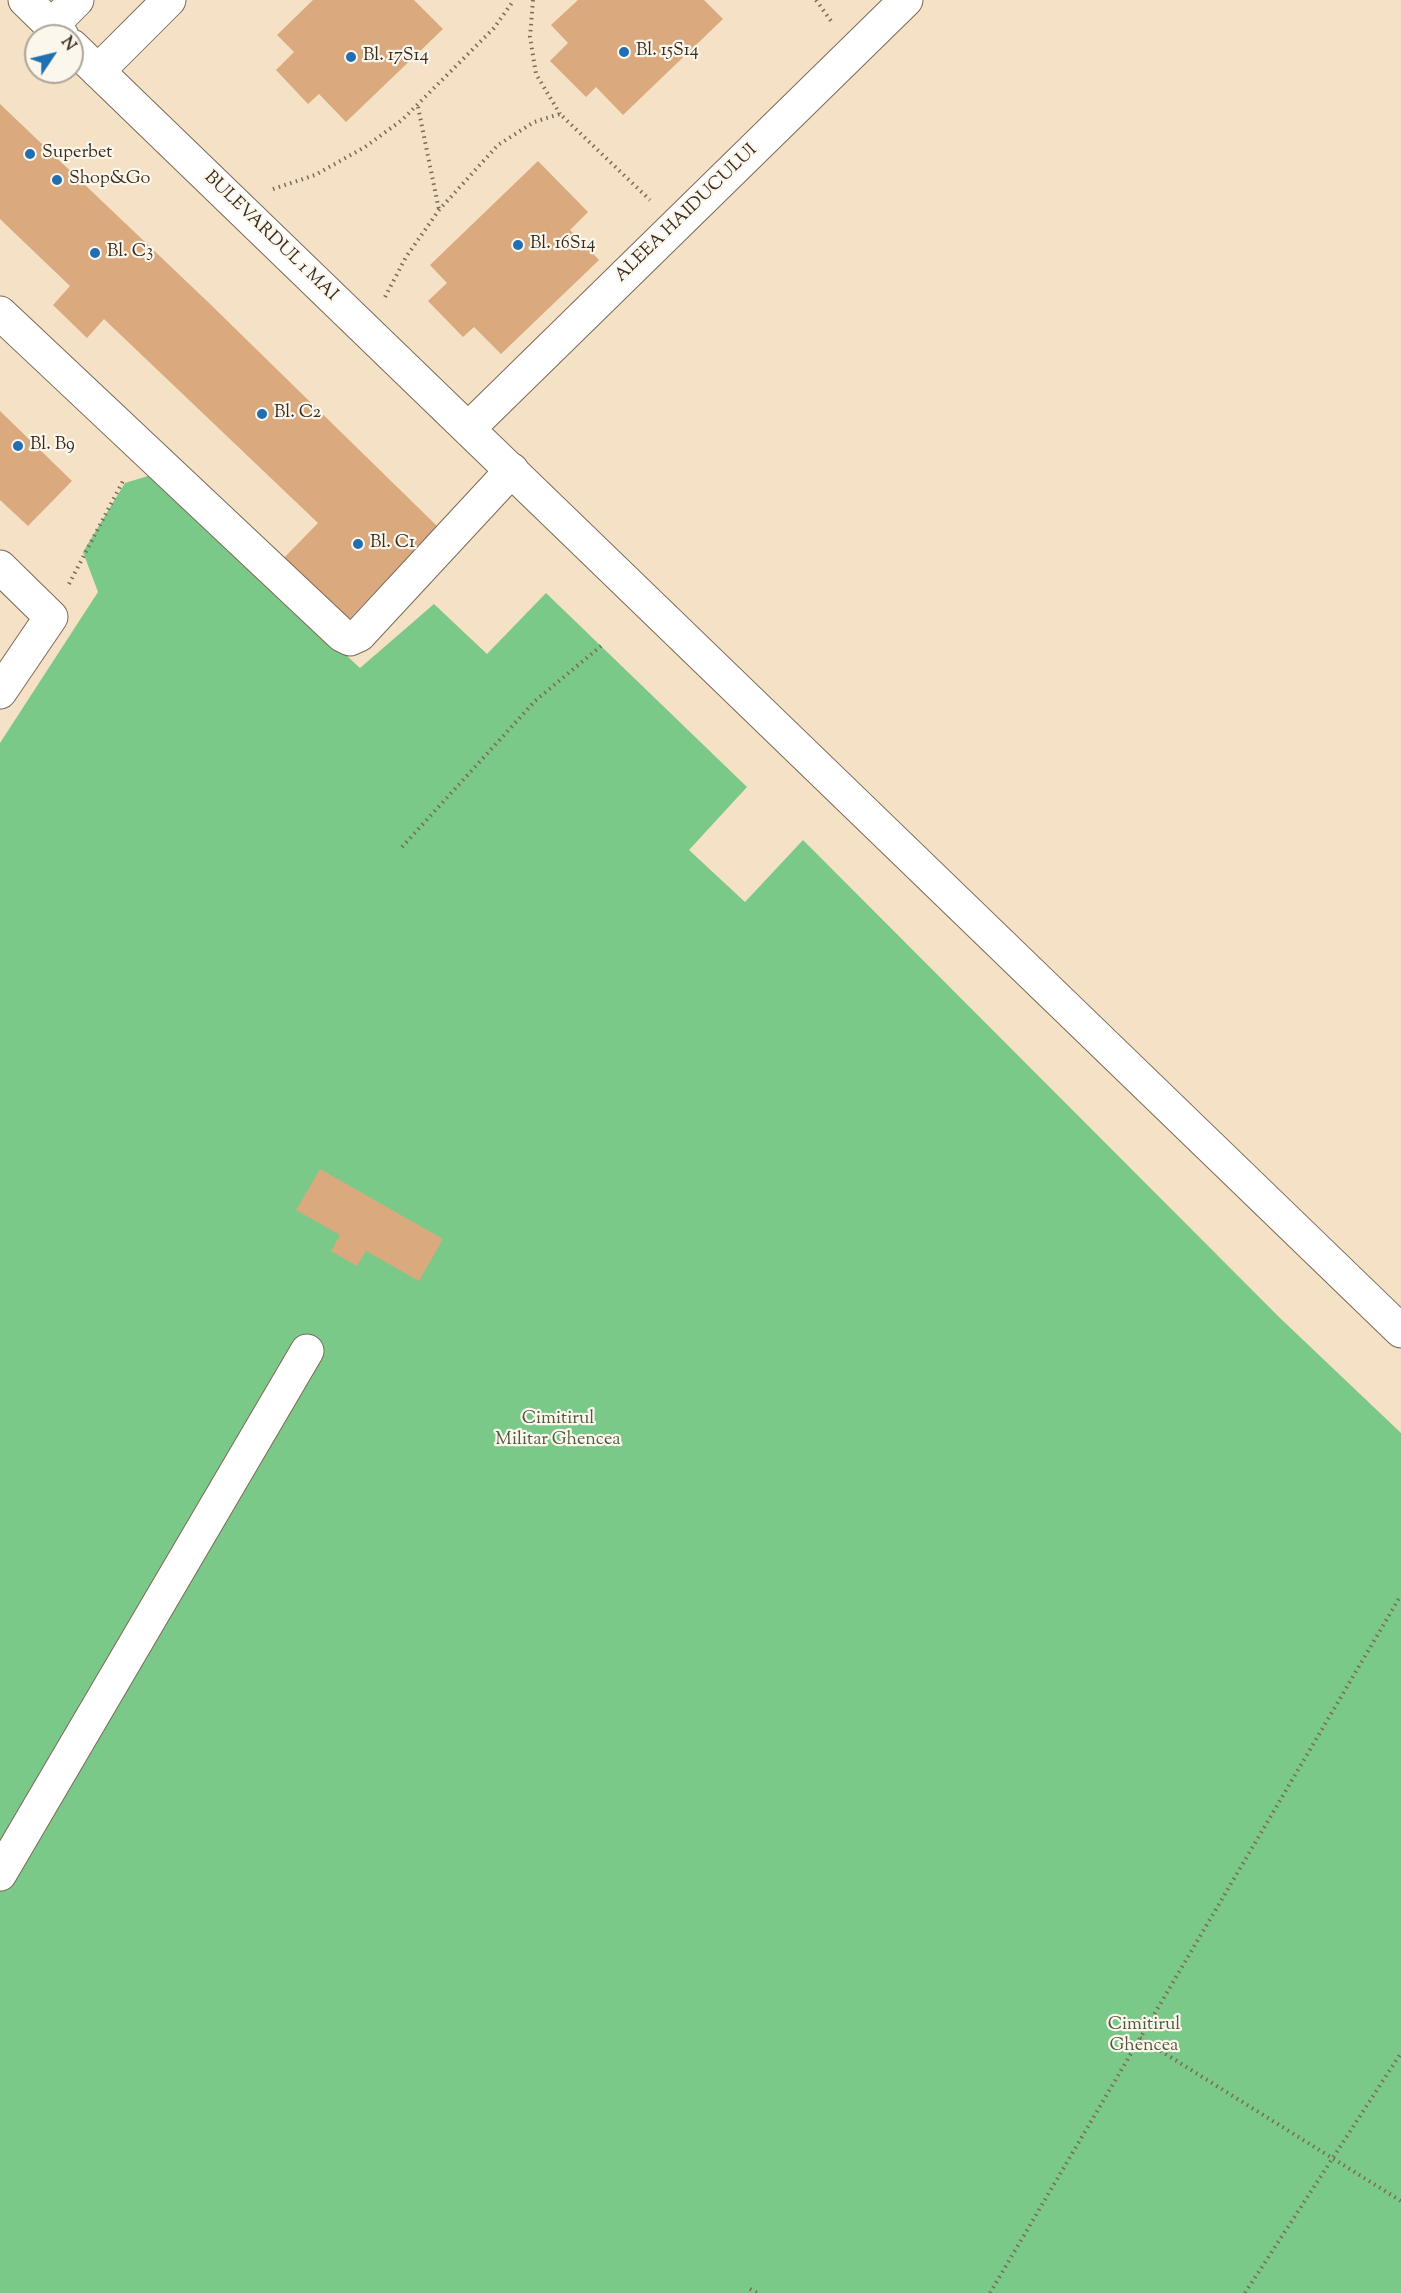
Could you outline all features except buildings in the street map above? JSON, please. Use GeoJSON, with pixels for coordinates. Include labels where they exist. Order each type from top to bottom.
{"type":"FeatureCollection","features":[{"type":"Feature","properties":{"kind":"main road","name":"BULEVARDUL 1 MAI"},"geometry":{"type":"LineString","coordinates":[[25,0],[50,24]]}},
{"type":"Feature","properties":{"kind":"main road"},"geometry":{"type":"LineString","coordinates":[[67,24],[77,0]]}},
{"type":"Feature","properties":{"kind":"main road"},"geometry":{"type":"LineString","coordinates":[[98,71],[169,0]]}},
{"type":"Feature","properties":{"kind":"main road","name":"ALEEA HAIDUCULUI"},"geometry":{"type":"LineString","coordinates":[[469,428],[906,0]]}},
{"type":"Feature","properties":{"kind":"main road","name":"BULEVARDUL 1 MAI"},"geometry":{"type":"LineString","coordinates":[[84,57],[1401,1331]]}},
{"type":"Feature","properties":{"kind":"main road"},"geometry":{"type":"LineString","coordinates":[[0,313],[342,635],[351,639],[359,635],[512,470]]}},
{"type":"Feature","properties":{"kind":"main road"},"geometry":{"type":"LineString","coordinates":[[0,567],[51,617],[0,692]]}},
{"type":"Feature","properties":{"kind":"main road"},"geometry":{"type":"LineString","coordinates":[[0,1874],[307,1351]]}},
{"type":"Feature","properties":{"kind":"path"},"geometry":{"type":"LineString","coordinates":[[270,191],[315,175],[364,147],[402,120],[494,28],[514,0]]}},
{"type":"Feature","properties":{"kind":"path"},"geometry":{"type":"LineString","coordinates":[[533,0],[530,37],[536,74],[560,114],[676,224]]}},
{"type":"Feature","properties":{"kind":"path"},"geometry":{"type":"LineString","coordinates":[[418,106],[440,210]]}},
{"type":"Feature","properties":{"kind":"path"},"geometry":{"type":"LineString","coordinates":[[382,303],[406,257],[440,210],[498,146],[534,122],[560,114]]}},
{"type":"Feature","properties":{"kind":"path"},"geometry":{"type":"LineString","coordinates":[[51,617],[141,446]]}},
{"type":"Feature","properties":{"kind":"path"},"geometry":{"type":"LineString","coordinates":[[402,847],[536,701],[601,646]]}},
{"type":"Feature","properties":{"kind":"path"},"geometry":{"type":"LineString","coordinates":[[990,2293],[1401,1595]]}},
{"type":"Feature","properties":{"kind":"path"},"geometry":{"type":"LineString","coordinates":[[1140,2038],[1401,2201]]}},
{"type":"Feature","properties":{"kind":"path"},"geometry":{"type":"LineString","coordinates":[[1245,2293],[1401,2054]]}},
{"type":"Feature","properties":{"kind":"path"},"geometry":{"type":"LineString","coordinates":[[750,2289],[757,2293]]}},
{"type":"Feature","properties":{"kind":"green space","name":"Cimitirul Militar Ghencea"},"geometry":{"type":"Polygon","coordinates":[[[151,475],[360,668],[434,604],[487,654],[546,593],[747,787],[689,850],[745,902],[803,840],[1280,1318],[1401,1433],[1401,2293],[0,2293],[0,743],[98,592],[83,552],[125,483],[151,475]]]}},
{"type":"Feature","properties":{"kind":"place","name":"Bl. 15S14"},"geometry":{"type":"Point","coordinates":[624,52]}},
{"type":"Feature","properties":{"kind":"place","name":"Bl. 17S14"},"geometry":{"type":"Point","coordinates":[351,57]}},
{"type":"Feature","properties":{"kind":"place","name":"Superbet"},"geometry":{"type":"Point","coordinates":[30,154]}},
{"type":"Feature","properties":{"kind":"place","name":"Shop&Go"},"geometry":{"type":"Point","coordinates":[57,180]}},
{"type":"Feature","properties":{"kind":"place","name":"Bl. 16S14"},"geometry":{"type":"Point","coordinates":[518,245]}},
{"type":"Feature","properties":{"kind":"place","name":"Bl. C3"},"geometry":{"type":"Point","coordinates":[95,253]}},
{"type":"Feature","properties":{"kind":"place","name":"Bl. C2"},"geometry":{"type":"Point","coordinates":[262,414]}},
{"type":"Feature","properties":{"kind":"place","name":"Bl. B9"},"geometry":{"type":"Point","coordinates":[18,446]}},
{"type":"Feature","properties":{"kind":"place","name":"Bl. C1"},"geometry":{"type":"Point","coordinates":[358,544]}},
{"type":"Feature","properties":{"kind":"park label","name":"Cimitirul Ghencea"},"geometry":{"type":"Point","coordinates":[1144,2036]}}]}
